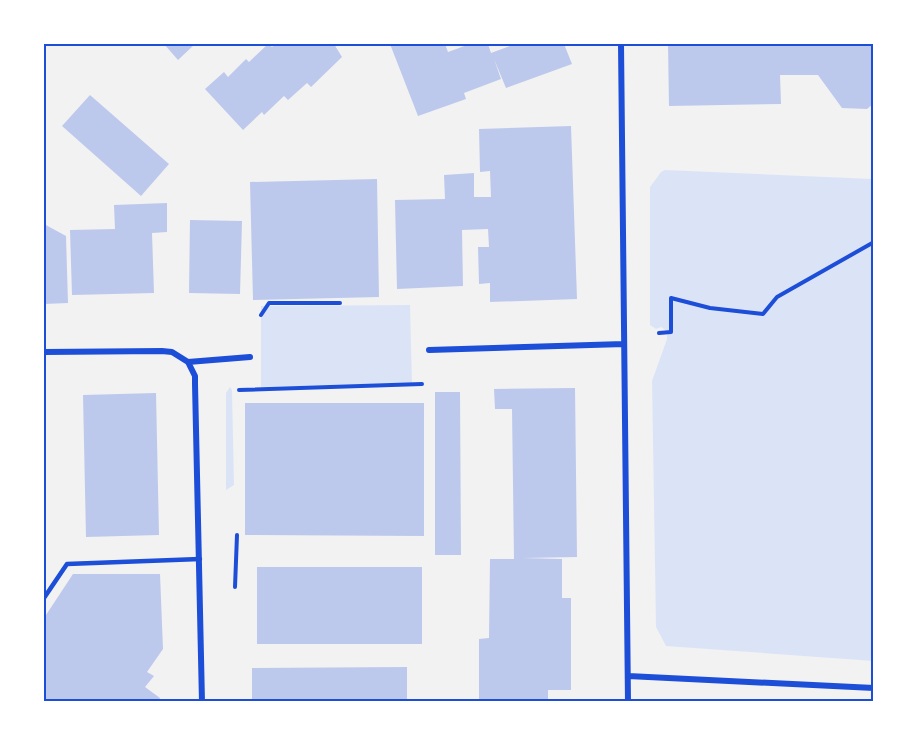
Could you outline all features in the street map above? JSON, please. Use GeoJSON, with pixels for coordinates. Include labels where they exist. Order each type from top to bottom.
{"type":"FeatureCollection","features":[{"type":"Feature","properties":{"kind":"street"},"geometry":{"type":"LineString","coordinates":[[621,44],[628,702]]}},
{"type":"Feature","properties":{"kind":"street"},"geometry":{"type":"LineString","coordinates":[[429,350],[624,344]]}},
{"type":"Feature","properties":{"kind":"street"},"geometry":{"type":"LineString","coordinates":[[44,352],[172,352],[188,362],[195,376],[201,702]]}},
{"type":"Feature","properties":{"kind":"street"},"geometry":{"type":"LineString","coordinates":[[188,362],[250,357]]}},
{"type":"Feature","properties":{"kind":"street"},"geometry":{"type":"LineString","coordinates":[[628,676],[873,688]]}},
{"type":"Feature","properties":{"kind":"lane"},"geometry":{"type":"LineString","coordinates":[[44,598],[67,564],[200,559]]}},
{"type":"Feature","properties":{"kind":"path"},"geometry":{"type":"LineString","coordinates":[[659,333],[671,332],[671,298],[710,308],[763,314],[777,297],[873,242]]}},
{"type":"Feature","properties":{"kind":"path"},"geometry":{"type":"LineString","coordinates":[[261,315],[269,303],[340,303]]}},
{"type":"Feature","properties":{"kind":"path"},"geometry":{"type":"LineString","coordinates":[[239,390],[422,384]]}},
{"type":"Feature","properties":{"kind":"path"},"geometry":{"type":"LineString","coordinates":[[235,587],[237,535]]}},
{"type":"Feature","properties":{"kind":"shaded area"},"geometry":{"type":"Polygon","coordinates":[[[665,170],[873,179],[873,661],[666,646],[656,627],[652,381],[667,339],[667,331],[650,325],[650,187],[665,170]]]}},
{"type":"Feature","properties":{"kind":"shaded area"},"geometry":{"type":"Polygon","coordinates":[[[410,305],[412,383],[261,387],[261,306],[410,305]]]}},
{"type":"Feature","properties":{"kind":"shaded area"},"geometry":{"type":"Polygon","coordinates":[[[230,387],[232,390],[234,485],[226,490],[226,393],[230,387]]]}},
{"type":"Feature","properties":{"kind":"building"},"geometry":{"type":"Polygon","coordinates":[[[164,44],[195,44],[178,60],[164,44]]]}},
{"type":"Feature","properties":{"kind":"building"},"geometry":{"type":"Polygon","coordinates":[[[268,44],[272,47],[276,44],[334,44],[342,57],[311,87],[307,83],[288,100],[284,96],[264,115],[262,112],[243,130],[205,89],[224,72],[228,77],[246,59],[249,62],[268,44]]]}},
{"type":"Feature","properties":{"kind":"building"},"geometry":{"type":"Polygon","coordinates":[[[390,44],[445,44],[448,52],[470,44],[488,44],[491,53],[515,44],[564,44],[572,64],[506,88],[494,59],[501,79],[464,93],[466,99],[418,116],[390,44]]]}},
{"type":"Feature","properties":{"kind":"building"},"geometry":{"type":"Polygon","coordinates":[[[668,44],[874,44],[874,103],[867,109],[842,108],[818,75],[780,75],[781,104],[669,106],[668,44]]]}},
{"type":"Feature","properties":{"kind":"building"},"geometry":{"type":"Polygon","coordinates":[[[90,95],[169,164],[141,196],[62,126],[90,95]]]}},
{"type":"Feature","properties":{"kind":"building"},"geometry":{"type":"Polygon","coordinates":[[[571,126],[577,299],[490,302],[490,283],[479,284],[478,247],[489,247],[488,229],[462,230],[463,286],[397,289],[395,200],[445,199],[444,175],[474,173],[474,197],[491,197],[490,171],[480,172],[479,129],[571,126]]]}},
{"type":"Feature","properties":{"kind":"building"},"geometry":{"type":"Polygon","coordinates":[[[377,179],[379,297],[253,300],[250,182],[377,179]]]}},
{"type":"Feature","properties":{"kind":"building"},"geometry":{"type":"Polygon","coordinates":[[[167,203],[167,232],[152,233],[154,293],[72,295],[70,230],[115,229],[114,205],[167,203]]]}},
{"type":"Feature","properties":{"kind":"building"},"geometry":{"type":"Polygon","coordinates":[[[190,220],[242,221],[240,294],[189,293],[190,220]]]}},
{"type":"Feature","properties":{"kind":"building"},"geometry":{"type":"Polygon","coordinates":[[[44,224],[66,236],[68,303],[44,304],[44,224]]]}},
{"type":"Feature","properties":{"kind":"building"},"geometry":{"type":"Polygon","coordinates":[[[575,388],[577,557],[523,558],[562,559],[562,598],[571,598],[571,690],[548,690],[548,702],[479,702],[479,639],[489,638],[490,559],[514,559],[512,409],[495,409],[494,389],[575,388]]]}},
{"type":"Feature","properties":{"kind":"building"},"geometry":{"type":"Polygon","coordinates":[[[435,392],[460,392],[461,555],[435,555],[435,392]]]}},
{"type":"Feature","properties":{"kind":"building"},"geometry":{"type":"Polygon","coordinates":[[[156,393],[159,535],[86,537],[83,395],[156,393]]]}},
{"type":"Feature","properties":{"kind":"building"},"geometry":{"type":"Polygon","coordinates":[[[245,403],[424,403],[424,536],[245,535],[245,403]]]}},
{"type":"Feature","properties":{"kind":"building"},"geometry":{"type":"Polygon","coordinates":[[[257,567],[422,567],[422,644],[257,644],[257,567]]]}},
{"type":"Feature","properties":{"kind":"building"},"geometry":{"type":"Polygon","coordinates":[[[73,574],[160,574],[163,649],[147,672],[154,676],[145,687],[160,698],[158,702],[44,702],[44,618],[73,574]]]}},
{"type":"Feature","properties":{"kind":"building"},"geometry":{"type":"Polygon","coordinates":[[[407,667],[407,702],[252,702],[252,668],[407,667]]]}}]}
